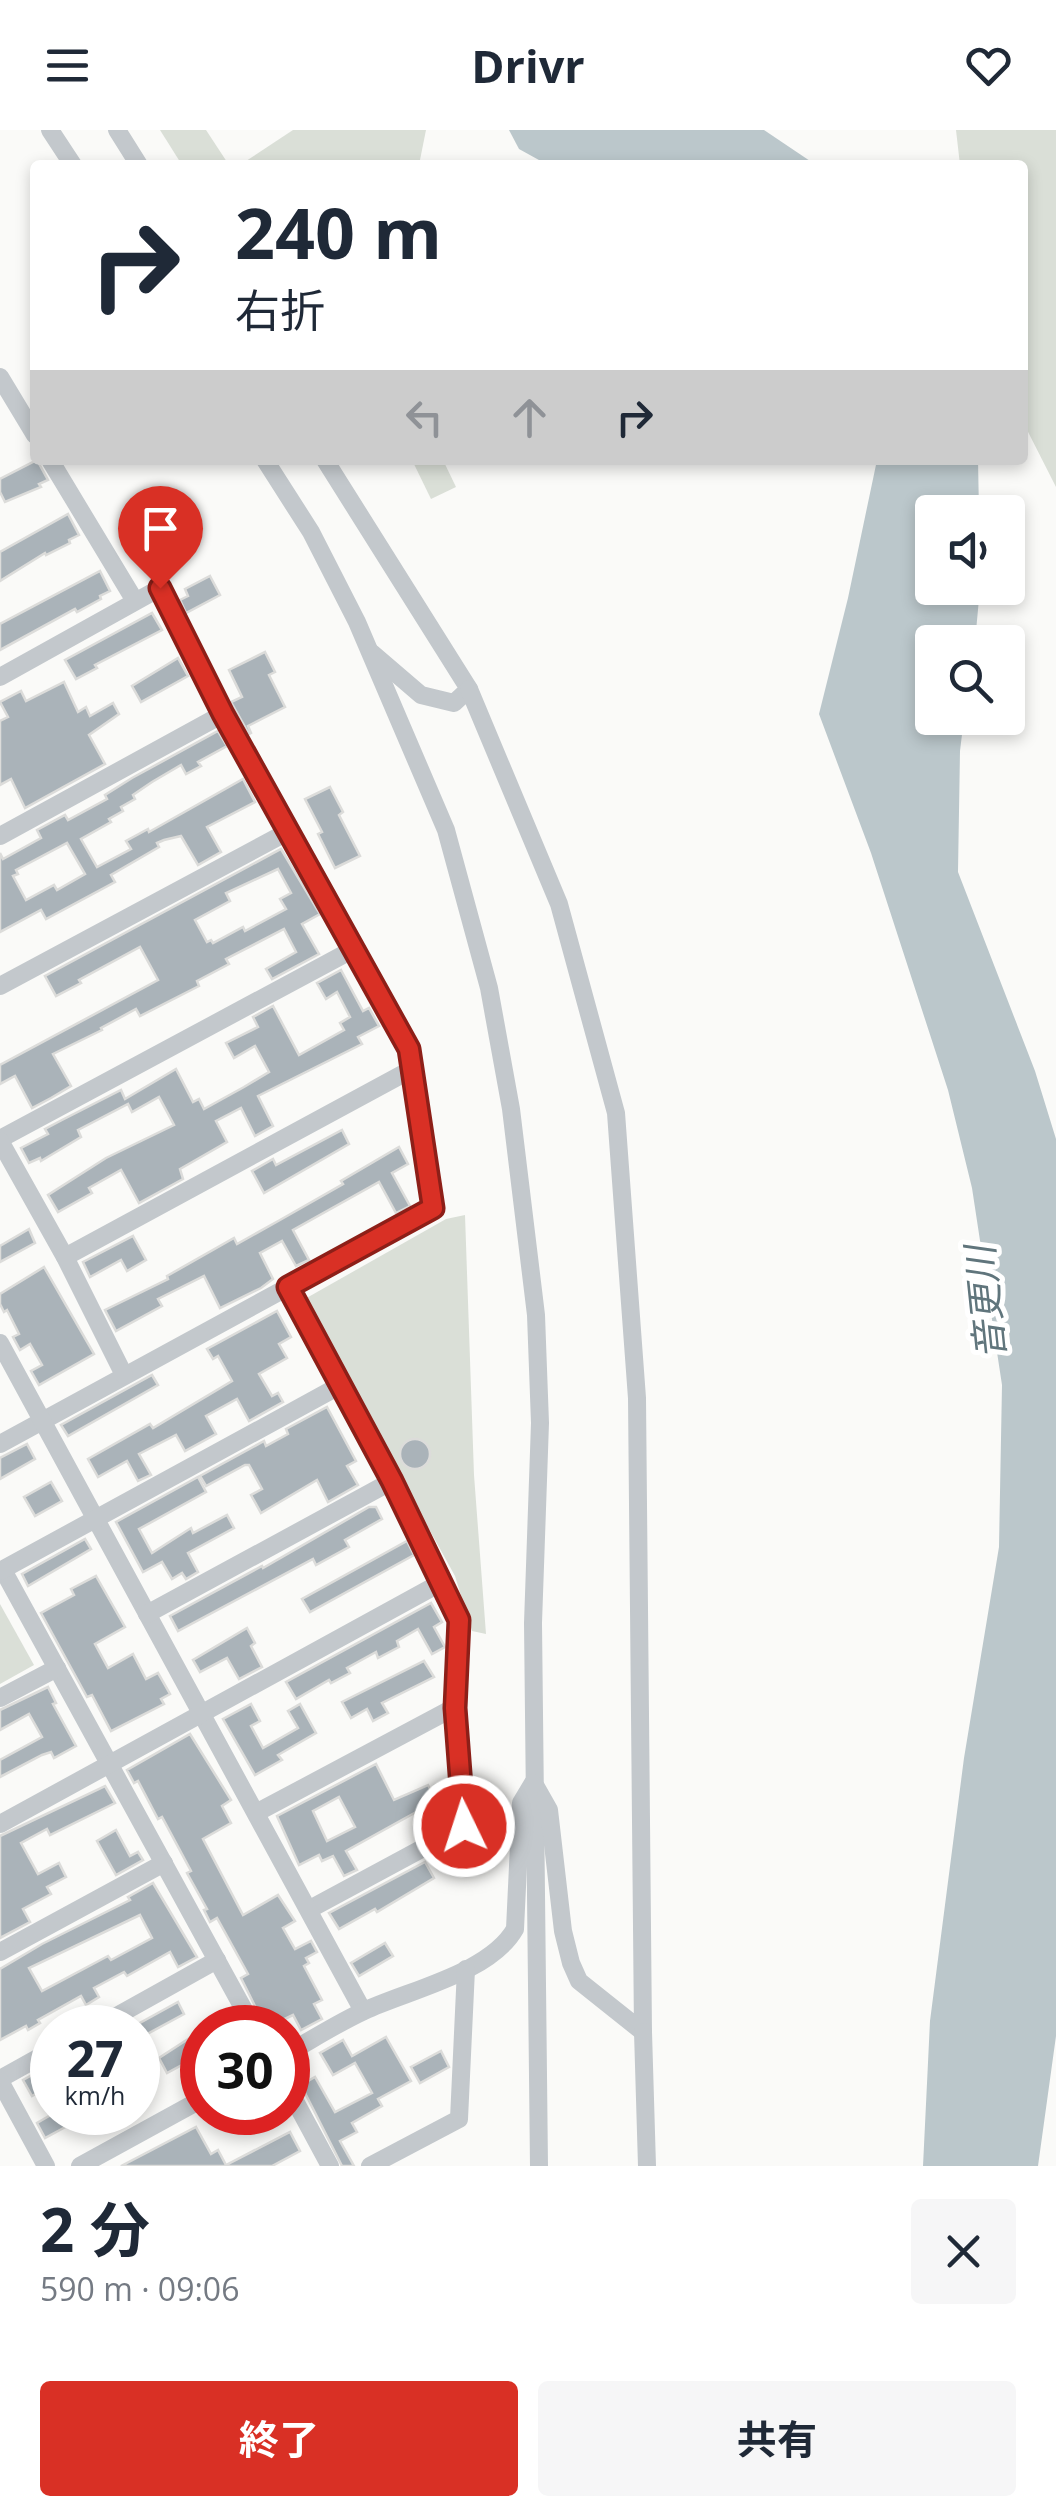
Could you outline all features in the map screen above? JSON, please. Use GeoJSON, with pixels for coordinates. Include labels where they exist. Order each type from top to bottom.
{"type":"FeatureCollection","features":[{"type":"Feature","properties":{"kind":"street"},"geometry":{"type":"LineString","coordinates":[[50,130],[70,160]]}},
{"type":"Feature","properties":{"kind":"street"},"geometry":{"type":"LineString","coordinates":[[117,130],[136,160]]}},
{"type":"Feature","properties":{"kind":"street"},"geometry":{"type":"LineString","coordinates":[[0,377],[30,427]]}},
{"type":"Feature","properties":{"kind":"street"},"geometry":{"type":"LineString","coordinates":[[53,465],[135,601]]}},
{"type":"Feature","properties":{"kind":"street"},"geometry":{"type":"LineString","coordinates":[[268,465],[311,532],[369,650],[446,830],[490,988],[511,1109],[536,1315],[540,1423],[533,1623],[538,2166]]}},
{"type":"Feature","properties":{"kind":"street"},"geometry":{"type":"LineString","coordinates":[[328,465],[469,690],[559,904],[616,1113],[637,1398],[646,2166]]}},
{"type":"Feature","properties":{"kind":"street"},"geometry":{"type":"LineString","coordinates":[[0,677],[160,588],[223,714],[409,1049],[433,1208],[0,1444]]}},
{"type":"Feature","properties":{"kind":"street"},"geometry":{"type":"LineString","coordinates":[[369,650],[421,695],[454,703],[469,690]]}},
{"type":"Feature","properties":{"kind":"street"},"geometry":{"type":"LineString","coordinates":[[0,836],[223,714]]}},
{"type":"Feature","properties":{"kind":"street"},"geometry":{"type":"LineString","coordinates":[[0,986],[289,832]]}},
{"type":"Feature","properties":{"kind":"street"},"geometry":{"type":"LineString","coordinates":[[124,1374],[0,1140],[352,950]]}},
{"type":"Feature","properties":{"kind":"street"},"geometry":{"type":"LineString","coordinates":[[65,1258],[412,1070]]}},
{"type":"Feature","properties":{"kind":"street"},"geometry":{"type":"LineString","coordinates":[[288,1287],[392,1481],[459,1620],[455,1708],[464,1826],[310,1909]]}},
{"type":"Feature","properties":{"kind":"street"},"geometry":{"type":"LineString","coordinates":[[0,1343],[364,2012]]}},
{"type":"Feature","properties":{"kind":"street"},"geometry":{"type":"LineString","coordinates":[[242,2005],[2,1570],[339,1386]]}},
{"type":"Feature","properties":{"kind":"street"},"geometry":{"type":"LineString","coordinates":[[147,1614],[392,1481]]}},
{"type":"Feature","properties":{"kind":"street"},"geometry":{"type":"LineString","coordinates":[[0,1824],[442,1582]]}},
{"type":"Feature","properties":{"kind":"street"},"geometry":{"type":"LineString","coordinates":[[0,1698],[57,1668]]}},
{"type":"Feature","properties":{"kind":"street"},"geometry":{"type":"LineString","coordinates":[[256,1813],[455,1708]]}},
{"type":"Feature","properties":{"kind":"street"},"geometry":{"type":"LineString","coordinates":[[310,2041],[364,2012],[466,1969],[507,1942],[515,1929],[522,1803],[534,1782]]}},
{"type":"Feature","properties":{"kind":"street"},"geometry":{"type":"LineString","coordinates":[[534,1782],[548,1810],[563,1931],[571,1963],[580,1981],[643,2032]]}},
{"type":"Feature","properties":{"kind":"street"},"geometry":{"type":"LineString","coordinates":[[0,1952],[164,1863]]}},
{"type":"Feature","properties":{"kind":"street"},"geometry":{"type":"LineString","coordinates":[[136,2005],[218,1960]]}},
{"type":"Feature","properties":{"kind":"street"},"geometry":{"type":"LineString","coordinates":[[370,2166],[459,2119],[466,1969]]}},
{"type":"Feature","properties":{"kind":"street"},"geometry":{"type":"LineString","coordinates":[[30,2063],[0,2080],[46,2166]]}},
{"type":"Feature","properties":{"kind":"street"},"geometry":{"type":"LineString","coordinates":[[80,2166],[180,2111]]}},
{"type":"Feature","properties":{"kind":"street"},"geometry":{"type":"LineString","coordinates":[[310,2129],[330,2166]]}},
{"type":"Feature","properties":{"kind":"shaded area"},"geometry":{"type":"Polygon","coordinates":[[[160,130],[206,130],[226,160],[179,160],[160,130]]]}},
{"type":"Feature","properties":{"kind":"shaded area"},"geometry":{"type":"Polygon","coordinates":[[[293,130],[426,130],[420,160],[248,160],[293,130]]]}},
{"type":"Feature","properties":{"kind":"shaded area"},"geometry":{"type":"Polygon","coordinates":[[[509,130],[764,130],[809,160],[539,160],[519,149],[509,130]]]}},
{"type":"Feature","properties":{"kind":"shaded area"},"geometry":{"type":"Polygon","coordinates":[[[956,130],[1056,130],[1056,487],[1028,432],[1028,160],[959,160],[956,130]]]}},
{"type":"Feature","properties":{"kind":"shaded area"},"geometry":{"type":"Polygon","coordinates":[[[414,465],[445,465],[456,487],[431,499],[414,465]]]}},
{"type":"Feature","properties":{"kind":"shaded area"},"geometry":{"type":"Polygon","coordinates":[[[876,465],[978,465],[979,495],[915,495],[915,605],[978,605],[977,625],[915,625],[915,735],[962,735],[958,872],[1035,1071],[1056,1139],[1056,2036],[1038,2166],[923,2166],[930,2021],[964,1758],[999,1547],[1002,1385],[972,1188],[948,1090],[871,853],[819,714],[876,465]]]}},
{"type":"Feature","properties":{"kind":"shaded area"},"geometry":{"type":"Polygon","coordinates":[[[465,1215],[474,1475],[486,1634],[472,1631],[455,1576],[303,1300],[446,1219],[465,1215]]]}},
{"type":"Feature","properties":{"kind":"shaded area"},"geometry":{"type":"Polygon","coordinates":[[[0,1604],[34,1665],[0,1684],[0,1604]]]}},
{"type":"Feature","properties":{"kind":"building"},"geometry":{"type":"Polygon","coordinates":[[[30,464],[40,465],[48,480],[39,484],[41,487],[5,502],[0,479],[30,464]]]}},
{"type":"Feature","properties":{"kind":"building"},"geometry":{"type":"Polygon","coordinates":[[[68,514],[79,535],[0,581],[0,552],[68,514]]]}},
{"type":"Feature","properties":{"kind":"building"},"geometry":{"type":"Polygon","coordinates":[[[100,571],[110,591],[101,599],[0,650],[0,624],[100,571]]]}},
{"type":"Feature","properties":{"kind":"building"},"geometry":{"type":"Polygon","coordinates":[[[210,576],[220,595],[186,613],[180,600],[188,596],[185,589],[210,576]]]}},
{"type":"Feature","properties":{"kind":"building"},"geometry":{"type":"Polygon","coordinates":[[[152,613],[162,630],[76,679],[65,660],[152,613]]]}},
{"type":"Feature","properties":{"kind":"building"},"geometry":{"type":"Polygon","coordinates":[[[265,652],[275,672],[269,675],[285,707],[248,726],[249,734],[231,702],[242,697],[229,670],[265,652]]]}},
{"type":"Feature","properties":{"kind":"building"},"geometry":{"type":"Polygon","coordinates":[[[178,658],[188,676],[141,702],[132,686],[178,658]]]}},
{"type":"Feature","properties":{"kind":"building"},"geometry":{"type":"Polygon","coordinates":[[[64,682],[78,712],[86,707],[90,716],[113,703],[119,714],[89,735],[105,764],[25,808],[11,779],[0,785],[0,721],[8,717],[0,702],[21,691],[26,701],[64,682]]]}},
{"type":"Feature","properties":{"kind":"building"},"geometry":{"type":"Polygon","coordinates":[[[218,731],[227,746],[198,762],[201,766],[186,774],[181,765],[152,782],[133,795],[135,799],[121,807],[123,811],[109,819],[111,822],[81,839],[97,867],[131,849],[126,841],[243,779],[255,802],[207,827],[221,852],[198,865],[181,836],[164,840],[157,843],[159,847],[111,875],[115,882],[46,919],[41,910],[0,932],[0,853],[3,859],[41,838],[37,830],[65,815],[68,820],[107,799],[105,795],[218,731]],[[67,843],[16,870],[18,874],[13,876],[26,900],[54,885],[57,890],[85,874],[67,843]]]}},
{"type":"Feature","properties":{"kind":"building"},"geometry":{"type":"Polygon","coordinates":[[[330,787],[360,856],[335,868],[305,799],[330,787]]]}},
{"type":"Feature","properties":{"kind":"building"},"geometry":{"type":"Polygon","coordinates":[[[281,849],[320,914],[302,924],[319,954],[272,979],[266,969],[296,952],[284,929],[226,959],[229,964],[197,981],[199,986],[140,1016],[136,1009],[53,1054],[71,1086],[32,1108],[15,1076],[0,1084],[0,1065],[158,980],[140,947],[56,996],[45,976],[281,849]],[[278,869],[226,893],[230,901],[195,920],[207,942],[213,943],[286,909],[280,899],[291,893],[278,869]]]}},
{"type":"Feature","properties":{"kind":"building"},"geometry":{"type":"Polygon","coordinates":[[[341,970],[363,1011],[369,1008],[379,1026],[358,1037],[362,1044],[258,1096],[273,1126],[255,1136],[241,1108],[216,1121],[227,1142],[180,1169],[183,1179],[139,1203],[121,1170],[89,1188],[92,1193],[58,1212],[48,1195],[106,1158],[174,1125],[159,1097],[132,1112],[128,1104],[78,1130],[81,1137],[41,1161],[40,1158],[29,1163],[21,1148],[48,1134],[45,1129],[62,1120],[121,1090],[125,1099],[176,1069],[193,1102],[199,1099],[204,1109],[244,1087],[269,1072],[255,1046],[234,1058],[226,1043],[258,1027],[253,1017],[273,1006],[299,1055],[344,1030],[340,1023],[350,1017],[337,992],[326,999],[317,983],[341,970]]]}},
{"type":"Feature","properties":{"kind":"building"},"geometry":{"type":"Polygon","coordinates":[[[342,1130],[349,1144],[264,1193],[252,1171],[273,1159],[276,1165],[342,1130]]]}},
{"type":"Feature","properties":{"kind":"building"},"geometry":{"type":"Polygon","coordinates":[[[399,1147],[408,1164],[392,1173],[410,1206],[396,1213],[379,1182],[293,1230],[309,1260],[296,1266],[282,1241],[260,1253],[273,1279],[261,1288],[220,1308],[204,1276],[158,1299],[162,1306],[116,1331],[105,1310],[168,1279],[167,1276],[234,1238],[237,1244],[399,1147]]]}},
{"type":"Feature","properties":{"kind":"building"},"geometry":{"type":"Polygon","coordinates":[[[29,1229],[35,1243],[0,1262],[0,1246],[29,1229]]]}},
{"type":"Feature","properties":{"kind":"building"},"geometry":{"type":"Polygon","coordinates":[[[133,1236],[146,1260],[127,1271],[121,1260],[90,1277],[83,1262],[133,1236]]]}},
{"type":"Feature","properties":{"kind":"building"},"geometry":{"type":"Polygon","coordinates":[[[44,1267],[94,1354],[39,1385],[31,1371],[42,1365],[30,1344],[20,1350],[13,1337],[19,1334],[0,1304],[0,1294],[44,1267]]]}},
{"type":"Feature","properties":{"kind":"building"},"geometry":{"type":"Polygon","coordinates":[[[277,1311],[291,1337],[279,1344],[287,1358],[259,1374],[272,1396],[278,1393],[283,1402],[249,1421],[237,1399],[206,1416],[216,1434],[185,1451],[176,1435],[139,1454],[151,1475],[138,1481],[127,1461],[98,1477],[88,1459],[150,1424],[153,1428],[232,1381],[218,1356],[213,1359],[207,1349],[277,1311]]]}},
{"type":"Feature","properties":{"kind":"building"},"geometry":{"type":"Polygon","coordinates":[[[152,1375],[158,1385],[68,1436],[61,1425],[152,1375]]]}},
{"type":"Feature","properties":{"kind":"building"},"geometry":{"type":"Polygon","coordinates":[[[327,1407],[356,1461],[347,1466],[358,1485],[328,1502],[317,1480],[261,1513],[251,1495],[262,1489],[249,1465],[206,1486],[200,1476],[264,1441],[266,1446],[288,1434],[286,1429],[327,1407]]]}},
{"type":"Feature","properties":{"kind":"building"},"geometry":{"type":"Polygon","coordinates":[[[415,1439],[426,1443],[430,1454],[426,1465],[415,1469],[404,1465],[400,1454],[404,1443],[415,1439]]]}},
{"type":"Feature","properties":{"kind":"building"},"geometry":{"type":"Polygon","coordinates":[[[27,1444],[35,1459],[0,1479],[0,1458],[27,1444]]]}},
{"type":"Feature","properties":{"kind":"building"},"geometry":{"type":"Polygon","coordinates":[[[198,1477],[206,1492],[139,1529],[152,1553],[191,1528],[193,1533],[227,1515],[234,1528],[188,1553],[198,1572],[186,1579],[182,1573],[172,1579],[162,1562],[143,1572],[116,1522],[198,1477]]]}},
{"type":"Feature","properties":{"kind":"building"},"geometry":{"type":"Polygon","coordinates":[[[51,1482],[62,1501],[35,1516],[24,1497],[51,1482]]]}},
{"type":"Feature","properties":{"kind":"building"},"geometry":{"type":"Polygon","coordinates":[[[369,1507],[376,1507],[382,1519],[345,1540],[349,1547],[316,1565],[313,1559],[178,1631],[170,1616],[369,1507]]]}},
{"type":"Feature","properties":{"kind":"building"},"geometry":{"type":"Polygon","coordinates":[[[85,1539],[91,1549],[28,1586],[22,1574],[85,1539]]]}},
{"type":"Feature","properties":{"kind":"building"},"geometry":{"type":"Polygon","coordinates":[[[407,1541],[414,1555],[310,1612],[302,1599],[407,1541]]]}},
{"type":"Feature","properties":{"kind":"building"},"geometry":{"type":"Polygon","coordinates":[[[96,1576],[125,1627],[95,1644],[108,1668],[133,1654],[146,1679],[158,1673],[170,1694],[161,1699],[164,1704],[111,1731],[92,1695],[87,1697],[41,1613],[74,1595],[71,1589],[96,1576]]]}},
{"type":"Feature","properties":{"kind":"building"},"geometry":{"type":"Polygon","coordinates":[[[431,1603],[442,1622],[434,1627],[445,1647],[432,1654],[418,1629],[397,1641],[399,1647],[378,1658],[376,1652],[347,1668],[350,1673],[296,1699],[286,1682],[431,1603]]]}},
{"type":"Feature","properties":{"kind":"building"},"geometry":{"type":"Polygon","coordinates":[[[247,1628],[262,1667],[239,1679],[227,1658],[200,1672],[193,1660],[247,1628]]]}},
{"type":"Feature","properties":{"kind":"building"},"geometry":{"type":"Polygon","coordinates":[[[424,1661],[434,1677],[382,1703],[388,1713],[373,1721],[367,1709],[351,1718],[342,1702],[424,1661]]]}},
{"type":"Feature","properties":{"kind":"building"},"geometry":{"type":"Polygon","coordinates":[[[48,1687],[76,1746],[54,1758],[51,1752],[42,1755],[0,1777],[0,1760],[42,1737],[29,1714],[0,1730],[0,1710],[48,1687]]]}},
{"type":"Feature","properties":{"kind":"building"},"geometry":{"type":"Polygon","coordinates":[[[251,1704],[260,1721],[251,1726],[263,1748],[298,1728],[288,1711],[300,1704],[316,1733],[278,1755],[282,1760],[255,1775],[223,1719],[251,1704]]]}},
{"type":"Feature","properties":{"kind":"building"},"geometry":{"type":"Polygon","coordinates":[[[190,1734],[231,1800],[222,1806],[231,1823],[203,1839],[243,1915],[278,1895],[295,1921],[283,1928],[295,1949],[311,1941],[317,1952],[306,1958],[309,1963],[304,1966],[322,2000],[314,2004],[322,2019],[310,2025],[310,2005],[254,2005],[241,1978],[248,1974],[217,1918],[210,1922],[187,1873],[191,1871],[162,1817],[158,1819],[138,1781],[134,1783],[127,1770],[190,1734]]]}},
{"type":"Feature","properties":{"kind":"building"},"geometry":{"type":"Polygon","coordinates":[[[376,1764],[394,1800],[428,1785],[436,1801],[346,1851],[357,1870],[344,1876],[333,1856],[322,1861],[319,1855],[299,1865],[277,1816],[376,1764]],[[339,1797],[313,1811],[327,1841],[355,1827],[339,1797]]]}},
{"type":"Feature","properties":{"kind":"building"},"geometry":{"type":"Polygon","coordinates":[[[105,1786],[115,1803],[50,1835],[47,1829],[21,1843],[38,1874],[59,1863],[66,1877],[47,1887],[51,1894],[23,1909],[30,1922],[0,1938],[0,1836],[105,1786]]]}},
{"type":"Feature","properties":{"kind":"building"},"geometry":{"type":"Polygon","coordinates":[[[116,1830],[130,1856],[138,1852],[143,1860],[116,1875],[97,1841],[116,1830]]]}},
{"type":"Feature","properties":{"kind":"building"},"geometry":{"type":"Polygon","coordinates":[[[425,1862],[434,1878],[339,1929],[329,1913],[425,1862]]]}},
{"type":"Feature","properties":{"kind":"building"},"geometry":{"type":"Polygon","coordinates":[[[153,1883],[197,1957],[178,1967],[170,1952],[127,1976],[124,1972],[94,1988],[99,1997],[86,2005],[81,1996],[65,2005],[30,2005],[30,2029],[26,2026],[0,2040],[0,1969],[130,1900],[128,1897],[153,1883]],[[140,1915],[29,1968],[42,1991],[108,1956],[111,1960],[152,1938],[140,1915]]]}},
{"type":"Feature","properties":{"kind":"building"},"geometry":{"type":"Polygon","coordinates":[[[385,1943],[393,1956],[359,1976],[351,1963],[385,1943]]]}},
{"type":"Feature","properties":{"kind":"building"},"geometry":{"type":"Polygon","coordinates":[[[178,2002],[180,2006],[180,2016],[160,2027],[160,2012],[178,2002]]]}},
{"type":"Feature","properties":{"kind":"building"},"geometry":{"type":"Polygon","coordinates":[[[386,2037],[411,2081],[378,2099],[382,2106],[352,2123],[357,2132],[340,2141],[354,2166],[342,2166],[310,2103],[310,2080],[315,2077],[335,2112],[372,2093],[355,2063],[333,2075],[320,2053],[343,2040],[352,2056],[386,2037]]]}},
{"type":"Feature","properties":{"kind":"building"},"geometry":{"type":"Polygon","coordinates":[[[180,2044],[180,2066],[167,2073],[160,2057],[180,2044]]]}},
{"type":"Feature","properties":{"kind":"building"},"geometry":{"type":"Polygon","coordinates":[[[441,2051],[449,2067],[420,2083],[411,2067],[441,2051]]]}},
{"type":"Feature","properties":{"kind":"building"},"geometry":{"type":"Polygon","coordinates":[[[181,2135],[200,2135],[211,2154],[218,2150],[226,2165],[284,2135],[292,2135],[300,2151],[272,2166],[121,2166],[181,2135]]]}},
{"type":"Feature","properties":{"kind":"route"},"geometry":{"type":"LineString","coordinates":[[160,588],[223,714],[409,1049],[433,1208],[288,1287],[392,1481],[459,1620],[455,1708],[464,1826]]}},
{"type":"Feature","properties":{"kind":"water label","name":"音更川"},"geometry":{"type":"Point","coordinates":[984,1303]}}]}
